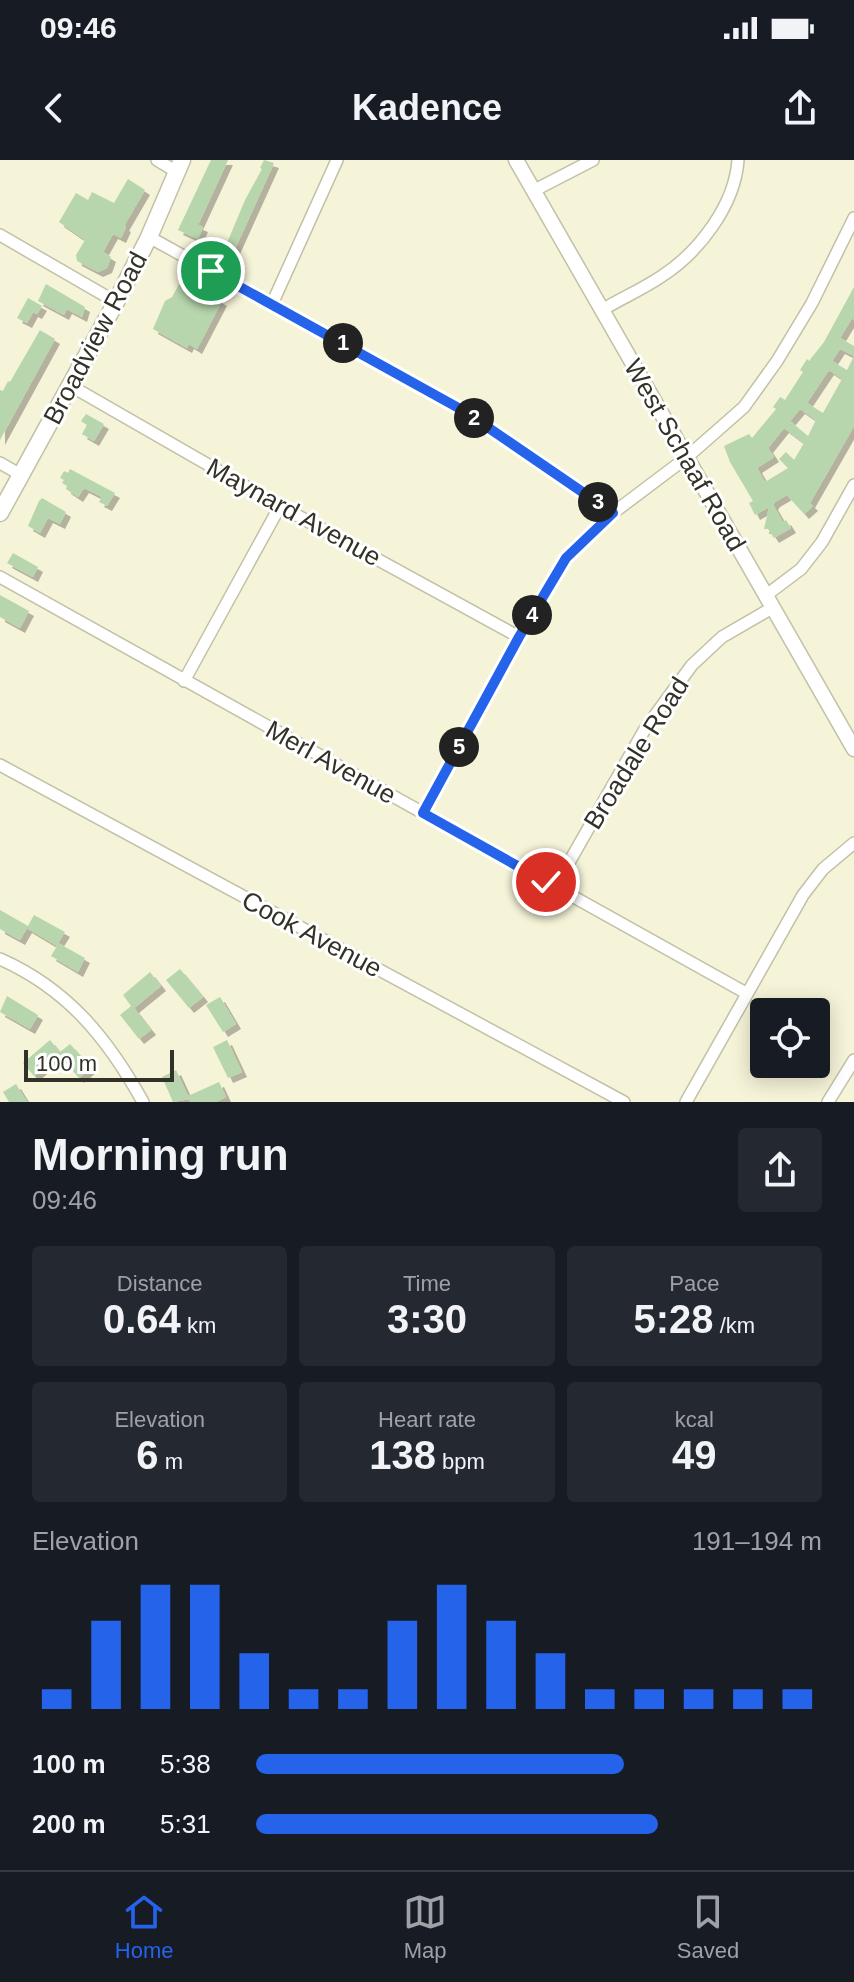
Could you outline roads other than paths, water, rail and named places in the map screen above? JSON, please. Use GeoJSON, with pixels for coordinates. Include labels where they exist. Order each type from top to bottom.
{"type":"FeatureCollection","features":[{"type":"Feature","properties":{"kind":"main road","name":"Broadview Road"},"geometry":{"type":"LineString","coordinates":[[0,513],[116,302],[180,166]]}},
{"type":"Feature","properties":{"kind":"street"},"geometry":{"type":"LineString","coordinates":[[157,160],[180,166]]}},
{"type":"Feature","properties":{"kind":"street"},"geometry":{"type":"LineString","coordinates":[[272,304],[337,160]]}},
{"type":"Feature","properties":{"kind":"street","name":"West Schaaf Road"},"geometry":{"type":"LineString","coordinates":[[516,160],[854,749]]}},
{"type":"Feature","properties":{"kind":"street"},"geometry":{"type":"LineString","coordinates":[[533,191],[593,160]]}},
{"type":"Feature","properties":{"kind":"street"},"geometry":{"type":"LineString","coordinates":[[602,310],[664,275],[701,241],[737,179],[738,160]]}},
{"type":"Feature","properties":{"kind":"street"},"geometry":{"type":"LineString","coordinates":[[423,813],[566,558],[613,513],[686,458],[744,407],[771,371],[812,303],[854,218]]}},
{"type":"Feature","properties":{"kind":"street"},"geometry":{"type":"LineString","coordinates":[[0,235],[116,302]]}},
{"type":"Feature","properties":{"kind":"street"},"geometry":{"type":"LineString","coordinates":[[149,237],[464,411],[613,513]]}},
{"type":"Feature","properties":{"kind":"street","name":"Maynard Avenue"},"geometry":{"type":"LineString","coordinates":[[71,386],[280,506],[519,637]]}},
{"type":"Feature","properties":{"kind":"street"},"geometry":{"type":"LineString","coordinates":[[0,463],[21,475]]}},
{"type":"Feature","properties":{"kind":"street","name":"Broadale Road"},"geometry":{"type":"LineString","coordinates":[[555,887],[645,729],[692,665],[722,637],[769,602],[801,569],[822,542],[854,485]]}},
{"type":"Feature","properties":{"kind":"street"},"geometry":{"type":"LineString","coordinates":[[184,681],[280,506]]}},
{"type":"Feature","properties":{"kind":"street","name":"Merl Avenue"},"geometry":{"type":"LineString","coordinates":[[0,577],[746,993]]}},
{"type":"Feature","properties":{"kind":"street","name":"Cook Avenue"},"geometry":{"type":"LineString","coordinates":[[0,765],[624,1102]]}},
{"type":"Feature","properties":{"kind":"street"},"geometry":{"type":"LineString","coordinates":[[686,1102],[809,886],[823,869],[854,843]]}},
{"type":"Feature","properties":{"kind":"street"},"geometry":{"type":"LineString","coordinates":[[0,959],[40,982],[77,1010],[104,1040],[143,1102]]}},
{"type":"Feature","properties":{"kind":"street"},"geometry":{"type":"LineString","coordinates":[[828,1102],[854,1060]]}}]}
